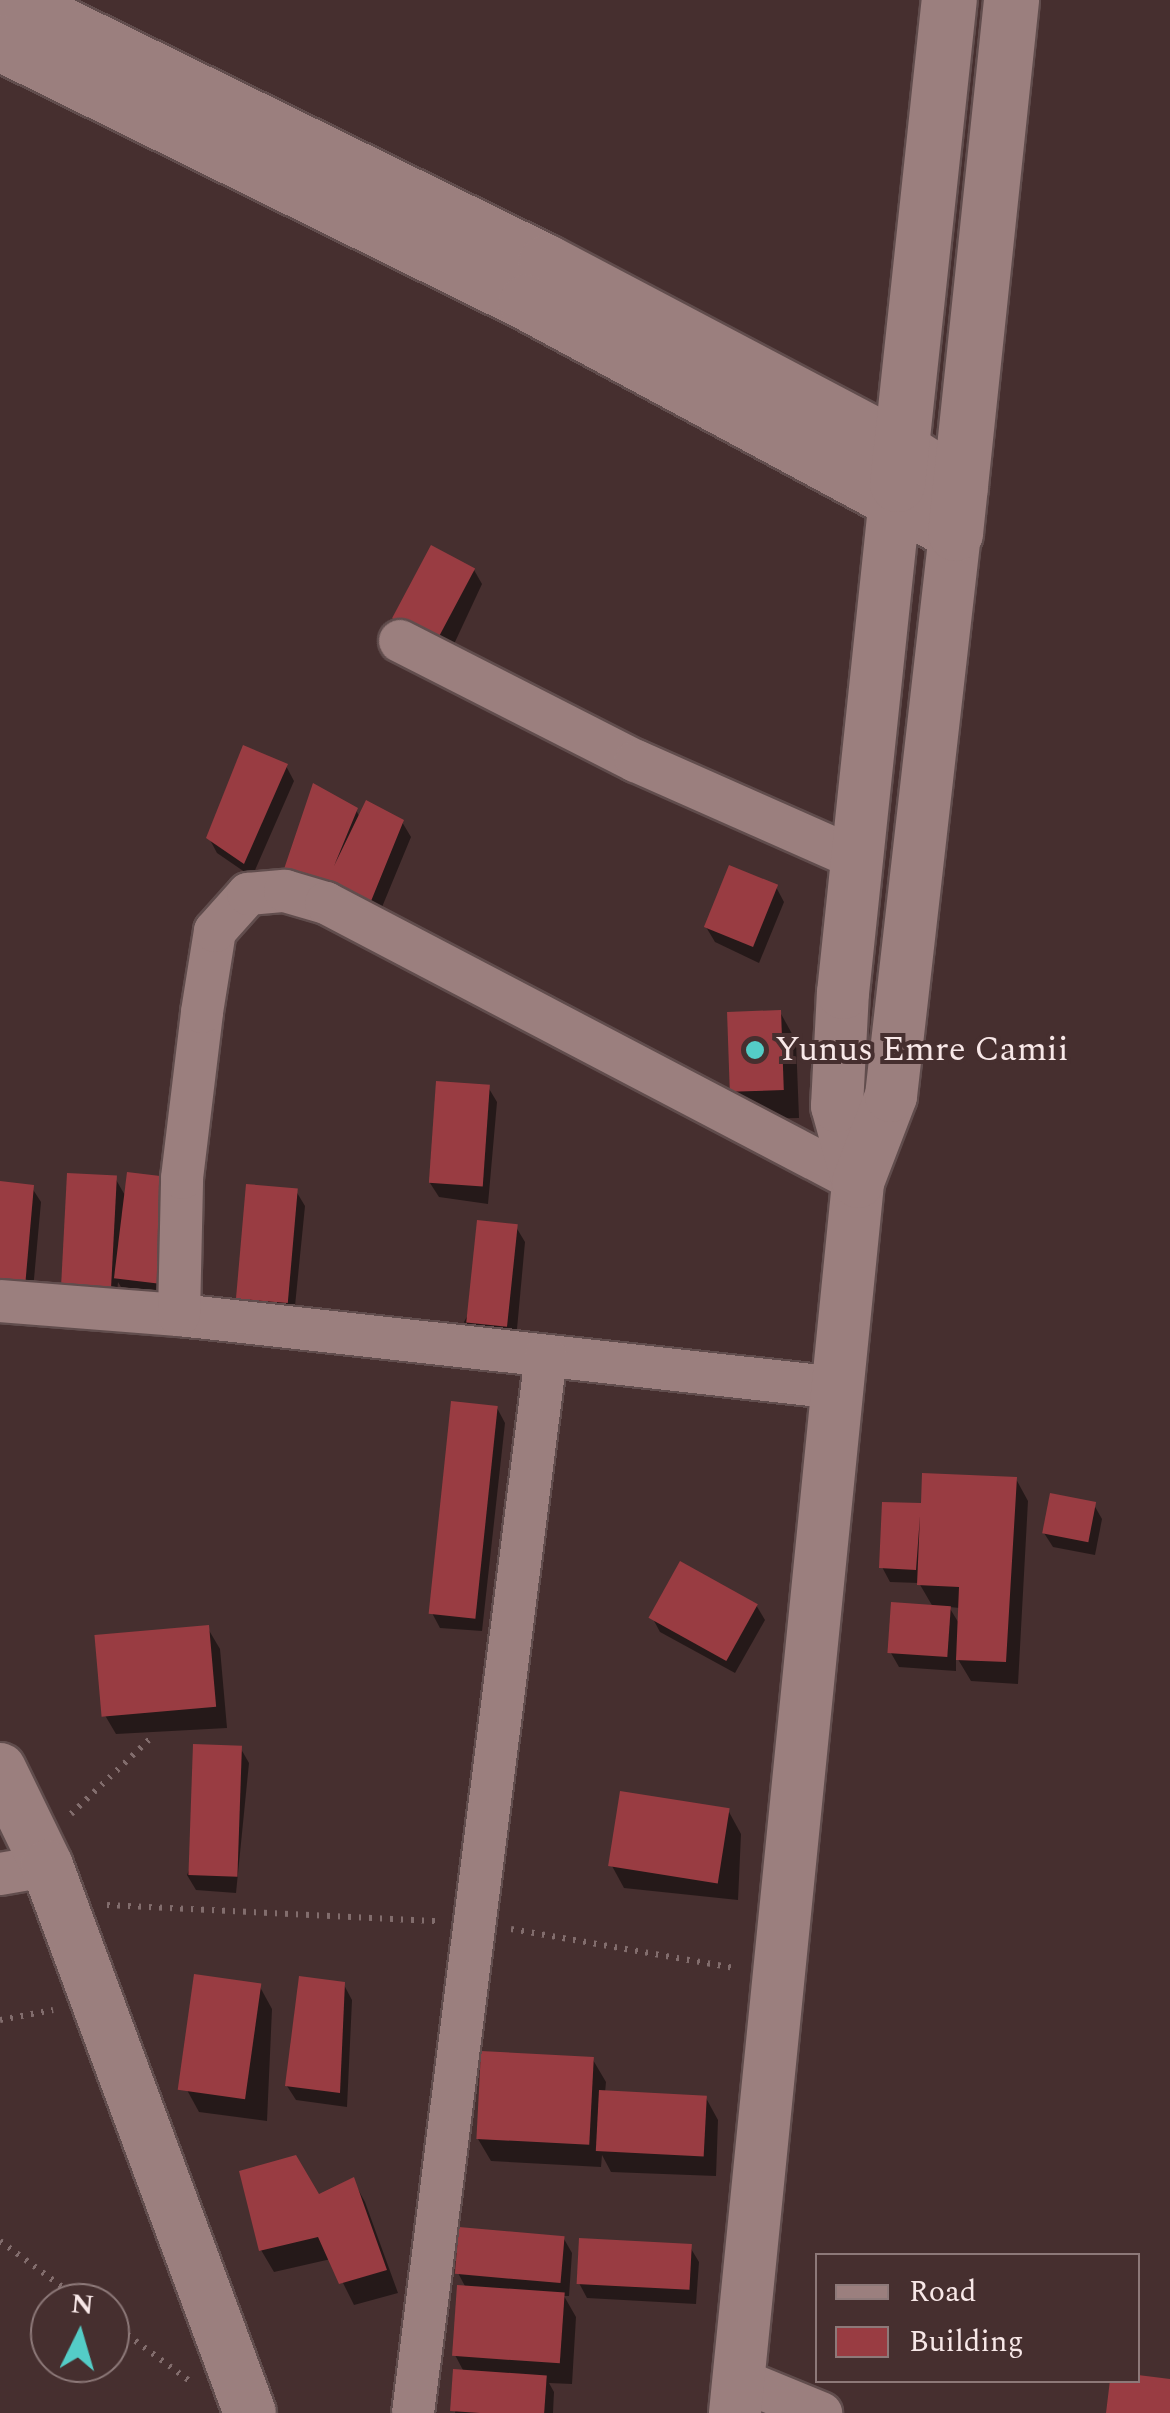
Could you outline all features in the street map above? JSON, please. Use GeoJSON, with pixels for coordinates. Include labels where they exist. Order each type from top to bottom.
{"type":"FeatureCollection","features":[{"type":"Feature","properties":{"kind":"main road"},"geometry":{"type":"LineString","coordinates":[[12,0],[546,262],[957,510],[1010,0]]}},
{"type":"Feature","properties":{"kind":"main road"},"geometry":{"type":"LineString","coordinates":[[898,473],[949,0]]}},
{"type":"Feature","properties":{"kind":"main road"},"geometry":{"type":"LineString","coordinates":[[0,44],[526,302],[898,473]]}},
{"type":"Feature","properties":{"kind":"street"},"geometry":{"type":"LineString","coordinates":[[858,1182],[836,1106],[857,859],[898,473]]}},
{"type":"Feature","properties":{"kind":"street"},"geometry":{"type":"LineString","coordinates":[[821,2413],[736,2396],[858,1182],[891,1096],[957,510]]}},
{"type":"Feature","properties":{"kind":"street"},"geometry":{"type":"LineString","coordinates":[[400,641],[636,761],[857,859]]}},
{"type":"Feature","properties":{"kind":"street"},"geometry":{"type":"LineString","coordinates":[[179,1315],[182,1178],[204,996],[215,931],[248,894],[284,891],[326,903],[858,1182]]}},
{"type":"Feature","properties":{"kind":"street"},"geometry":{"type":"LineString","coordinates":[[0,1301],[179,1315],[838,1388]]}},
{"type":"Feature","properties":{"kind":"street"},"geometry":{"type":"LineString","coordinates":[[413,2413],[546,1356]]}},
{"type":"Feature","properties":{"kind":"street"},"geometry":{"type":"LineString","coordinates":[[0,1769],[36,1872],[97,2002],[250,2413]]}},
{"type":"Feature","properties":{"kind":"path"},"geometry":{"type":"LineString","coordinates":[[36,1872],[153,1736]]}},
{"type":"Feature","properties":{"kind":"path"},"geometry":{"type":"LineString","coordinates":[[36,1872],[475,1922],[778,1975]]}},
{"type":"Feature","properties":{"kind":"path"},"geometry":{"type":"LineString","coordinates":[[0,2020],[97,2002]]}},
{"type":"Feature","properties":{"kind":"path"},"geometry":{"type":"LineString","coordinates":[[0,2241],[57,2283]]}},
{"type":"Feature","properties":{"kind":"path"},"geometry":{"type":"LineString","coordinates":[[130,2337],[202,2390]]}},
{"type":"Feature","properties":{"kind":"building"},"geometry":{"type":"Polygon","coordinates":[[[431,545],[475,568],[436,642],[392,618],[431,545]]]}},
{"type":"Feature","properties":{"kind":"building"},"geometry":{"type":"Polygon","coordinates":[[[243,745],[288,764],[244,864],[206,838],[243,745]]]}},
{"type":"Feature","properties":{"kind":"building"},"geometry":{"type":"Polygon","coordinates":[[[313,783],[358,808],[334,866],[366,800],[404,820],[367,911],[282,875],[313,783]]]}},
{"type":"Feature","properties":{"kind":"building"},"geometry":{"type":"Polygon","coordinates":[[[729,865],[778,885],[753,947],[704,927],[729,865]]]}},
{"type":"Feature","properties":{"kind":"building","name":"Yunus Emre Camii"},"geometry":{"type":"Polygon","coordinates":[[[781,1010],[784,1090],[730,1092],[727,1012],[781,1010]]]}},
{"type":"Feature","properties":{"kind":"building"},"geometry":{"type":"Polygon","coordinates":[[[436,1081],[490,1085],[483,1187],[429,1183],[436,1081]]]}},
{"type":"Feature","properties":{"kind":"building"},"geometry":{"type":"Polygon","coordinates":[[[127,1172],[175,1178],[162,1284],[114,1278],[127,1172]]]}},
{"type":"Feature","properties":{"kind":"building"},"geometry":{"type":"Polygon","coordinates":[[[67,1173],[117,1176],[111,1289],[61,1287],[67,1173]]]}},
{"type":"Feature","properties":{"kind":"building"},"geometry":{"type":"Polygon","coordinates":[[[0,1181],[34,1185],[25,1287],[0,1284],[0,1181]]]}},
{"type":"Feature","properties":{"kind":"building"},"geometry":{"type":"Polygon","coordinates":[[[246,1184],[298,1189],[288,1303],[236,1299],[246,1184]]]}},
{"type":"Feature","properties":{"kind":"building"},"geometry":{"type":"Polygon","coordinates":[[[477,1220],[518,1224],[507,1327],[466,1322],[477,1220]]]}},
{"type":"Feature","properties":{"kind":"building"},"geometry":{"type":"Polygon","coordinates":[[[451,1401],[498,1406],[475,1619],[429,1614],[451,1401]]]}},
{"type":"Feature","properties":{"kind":"building"},"geometry":{"type":"Polygon","coordinates":[[[922,1473],[1017,1477],[1006,1662],[956,1660],[959,1587],[917,1585],[920,1516],[916,1570],[879,1568],[882,1502],[921,1503],[922,1473]]]}},
{"type":"Feature","properties":{"kind":"building"},"geometry":{"type":"Polygon","coordinates":[[[1050,1493],[1096,1502],[1088,1542],[1042,1533],[1050,1493]]]}},
{"type":"Feature","properties":{"kind":"building"},"geometry":{"type":"Polygon","coordinates":[[[680,1561],[758,1604],[726,1661],[648,1618],[680,1561]]]}},
{"type":"Feature","properties":{"kind":"building"},"geometry":{"type":"Polygon","coordinates":[[[891,1602],[951,1606],[947,1657],[887,1653],[891,1602]]]}},
{"type":"Feature","properties":{"kind":"building"},"geometry":{"type":"Polygon","coordinates":[[[209,1625],[216,1707],[102,1717],[94,1635],[209,1625]]]}},
{"type":"Feature","properties":{"kind":"building"},"geometry":{"type":"Polygon","coordinates":[[[193,1744],[242,1746],[237,1877],[188,1875],[193,1744]]]}},
{"type":"Feature","properties":{"kind":"building"},"geometry":{"type":"Polygon","coordinates":[[[620,1791],[730,1808],[718,1883],[608,1866],[620,1791]]]}},
{"type":"Feature","properties":{"kind":"building"},"geometry":{"type":"Polygon","coordinates":[[[194,1974],[261,1983],[245,2099],[178,2090],[194,1974]]]}},
{"type":"Feature","properties":{"kind":"building"},"geometry":{"type":"Polygon","coordinates":[[[299,1976],[345,1982],[340,2093],[285,2086],[299,1976]]]}},
{"type":"Feature","properties":{"kind":"building"},"geometry":{"type":"Polygon","coordinates":[[[481,2051],[594,2057],[589,2145],[476,2139],[481,2051]]]}},
{"type":"Feature","properties":{"kind":"building"},"geometry":{"type":"Polygon","coordinates":[[[599,2090],[707,2096],[704,2157],[596,2151],[599,2090]]]}},
{"type":"Feature","properties":{"kind":"building"},"geometry":{"type":"Polygon","coordinates":[[[296,2155],[319,2194],[354,2177],[387,2270],[339,2284],[318,2237],[259,2251],[239,2171],[296,2155]]]}},
{"type":"Feature","properties":{"kind":"building"},"geometry":{"type":"Polygon","coordinates":[[[459,2227],[565,2236],[561,2283],[455,2274],[459,2227]]]}},
{"type":"Feature","properties":{"kind":"building"},"geometry":{"type":"Polygon","coordinates":[[[579,2238],[692,2244],[689,2290],[577,2284],[579,2238]]]}},
{"type":"Feature","properties":{"kind":"building"},"geometry":{"type":"Polygon","coordinates":[[[457,2285],[565,2293],[560,2363],[452,2356],[457,2285]]]}},
{"type":"Feature","properties":{"kind":"building"},"geometry":{"type":"Polygon","coordinates":[[[453,2369],[547,2376],[544,2413],[450,2411],[453,2369]]]}},
{"type":"Feature","properties":{"kind":"building"},"geometry":{"type":"Polygon","coordinates":[[[1140,2375],[1170,2379],[1170,2413],[1106,2413],[1110,2383],[1140,2383],[1140,2375]]]}},
{"type":"Feature","properties":{"kind":"place","name":"Yunus Emre Camii"},"geometry":{"type":"Point","coordinates":[755,1050]}}]}
